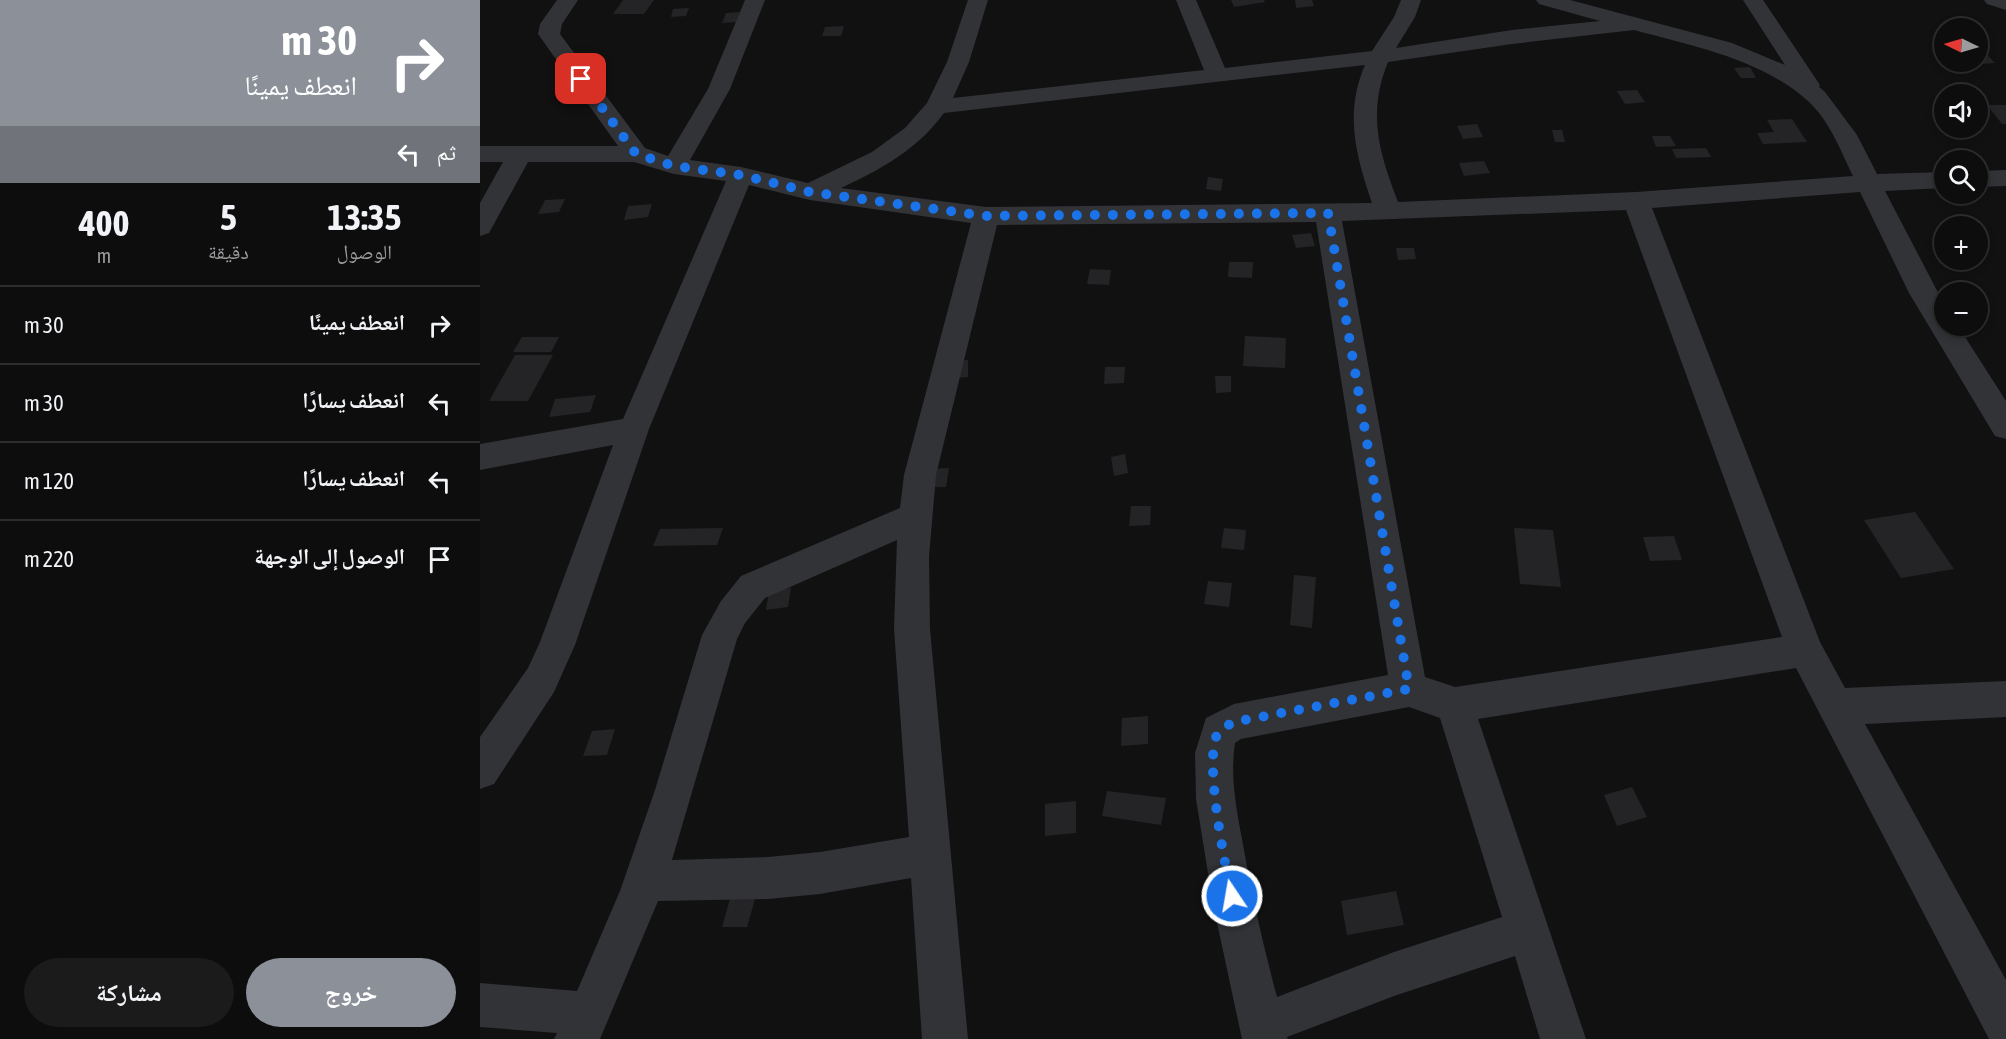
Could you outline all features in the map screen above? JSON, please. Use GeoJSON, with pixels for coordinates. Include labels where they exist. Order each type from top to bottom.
{"type":"FeatureCollection","features":[{"type":"Feature","properties":{"kind":"street"},"geometry":{"type":"LineString","coordinates":[[568,0],[552,24],[549,34],[636,154]]}},
{"type":"Feature","properties":{"kind":"street"},"geometry":{"type":"LineString","coordinates":[[674,166],[719,89],[755,0]]}},
{"type":"Feature","properties":{"kind":"street"},"geometry":{"type":"LineString","coordinates":[[810,192],[859,170],[908,139],[938,107],[974,16],[978,0]]}},
{"type":"Feature","properties":{"kind":"street"},"geometry":{"type":"LineString","coordinates":[[1186,0],[1218,75]]}},
{"type":"Feature","properties":{"kind":"street"},"geometry":{"type":"LineString","coordinates":[[1388,210],[1368,156],[1362,111],[1368,80],[1379,57],[1406,18],[1411,0]]}},
{"type":"Feature","properties":{"kind":"street"},"geometry":{"type":"LineString","coordinates":[[1546,0],[1724,48],[1782,72],[1817,96]]}},
{"type":"Feature","properties":{"kind":"street"},"geometry":{"type":"LineString","coordinates":[[1753,0],[1845,135],[1923,293],[2006,427]]}},
{"type":"Feature","properties":{"kind":"street"},"geometry":{"type":"LineString","coordinates":[[1994,0],[2006,4]]}},
{"type":"Feature","properties":{"kind":"street"},"geometry":{"type":"LineString","coordinates":[[938,107],[1379,57],[1512,37],[1633,24]]}},
{"type":"Feature","properties":{"kind":"street"},"geometry":{"type":"LineString","coordinates":[[480,154],[636,154],[674,166],[741,175],[810,192],[986,216],[1328,213],[1636,201],[1867,183],[1934,180]]}},
{"type":"Feature","properties":{"kind":"street"},"geometry":{"type":"LineString","coordinates":[[480,227],[519,155]]}},
{"type":"Feature","properties":{"kind":"street"},"geometry":{"type":"LineString","coordinates":[[480,770],[541,680],[557,645],[634,429],[741,175]]}},
{"type":"Feature","properties":{"kind":"street"},"geometry":{"type":"LineString","coordinates":[[1988,179],[2006,179]]}},
{"type":"Feature","properties":{"kind":"street"},"geometry":{"type":"LineString","coordinates":[[1636,201],[1805,650],[2006,1025]]}},
{"type":"Feature","properties":{"kind":"street"},"geometry":{"type":"LineString","coordinates":[[1328,213],[1409,689]]}},
{"type":"Feature","properties":{"kind":"street"},"geometry":{"type":"LineString","coordinates":[[945,1039],[912,629],[912,557],[920,475],[986,216]]}},
{"type":"Feature","properties":{"kind":"street"},"geometry":{"type":"LineString","coordinates":[[480,458],[634,429]]}},
{"type":"Feature","properties":{"kind":"street"},"geometry":{"type":"LineString","coordinates":[[480,1005],[583,1026],[646,881],[674,801],[720,635],[733,612],[753,587],[916,516]]}},
{"type":"Feature","properties":{"kind":"street"},"geometry":{"type":"LineString","coordinates":[[1528,931],[1454,952],[1344,991],[1264,1032],[1227,874],[1215,790],[1213,746],[1219,731],[1234,722],[1409,689],[1455,705],[1805,650]]}},
{"type":"Feature","properties":{"kind":"street"},"geometry":{"type":"LineString","coordinates":[[1835,706],[2006,699]]}},
{"type":"Feature","properties":{"kind":"street"},"geometry":{"type":"LineString","coordinates":[[1455,705],[1563,1039]]}},
{"type":"Feature","properties":{"kind":"street"},"geometry":{"type":"LineString","coordinates":[[646,881],[768,878],[820,873],[930,854]]}},
{"type":"Feature","properties":{"kind":"building"},"geometry":{"type":"Polygon","coordinates":[[[623,0],[654,0],[644,14],[613,14],[623,0]]]}},
{"type":"Feature","properties":{"kind":"building"},"geometry":{"type":"Polygon","coordinates":[[[1231,0],[1264,0],[1265,2],[1234,7],[1231,0]]]}},
{"type":"Feature","properties":{"kind":"building"},"geometry":{"type":"Polygon","coordinates":[[[1295,0],[1312,0],[1314,6],[1296,8],[1295,0]]]}},
{"type":"Feature","properties":{"kind":"building"},"geometry":{"type":"Polygon","coordinates":[[[689,8],[686,16],[671,17],[673,9],[689,8]]]}},
{"type":"Feature","properties":{"kind":"building"},"geometry":{"type":"Polygon","coordinates":[[[740,12],[736,22],[722,23],[726,13],[740,12]]]}},
{"type":"Feature","properties":{"kind":"building"},"geometry":{"type":"Polygon","coordinates":[[[844,26],[841,36],[822,36],[825,27],[844,26]]]}},
{"type":"Feature","properties":{"kind":"building"},"geometry":{"type":"Polygon","coordinates":[[[1988,56],[1995,63],[1988,64],[1988,56]]]}},
{"type":"Feature","properties":{"kind":"building"},"geometry":{"type":"Polygon","coordinates":[[[1750,67],[1756,78],[1741,78],[1734,68],[1750,67]]]}},
{"type":"Feature","properties":{"kind":"building"},"geometry":{"type":"Polygon","coordinates":[[[1637,90],[1645,102],[1625,104],[1617,91],[1637,90]]]}},
{"type":"Feature","properties":{"kind":"building"},"geometry":{"type":"Polygon","coordinates":[[[1988,105],[2006,105],[2006,124],[2002,124],[1988,105]]]}},
{"type":"Feature","properties":{"kind":"building"},"geometry":{"type":"Polygon","coordinates":[[[1792,119],[1807,142],[1763,144],[1757,133],[1774,132],[1767,120],[1792,119]]]}},
{"type":"Feature","properties":{"kind":"building"},"geometry":{"type":"Polygon","coordinates":[[[1477,124],[1483,137],[1463,139],[1457,126],[1477,124]]]}},
{"type":"Feature","properties":{"kind":"building"},"geometry":{"type":"Polygon","coordinates":[[[1552,130],[1562,130],[1565,142],[1555,142],[1552,130]]]}},
{"type":"Feature","properties":{"kind":"building"},"geometry":{"type":"Polygon","coordinates":[[[1652,136],[1670,136],[1676,146],[1656,147],[1652,136]]]}},
{"type":"Feature","properties":{"kind":"building"},"geometry":{"type":"Polygon","coordinates":[[[1706,148],[1711,157],[1676,158],[1672,149],[1706,148]]]}},
{"type":"Feature","properties":{"kind":"building"},"geometry":{"type":"Polygon","coordinates":[[[1484,161],[1490,173],[1464,176],[1459,163],[1484,161]]]}},
{"type":"Feature","properties":{"kind":"building"},"geometry":{"type":"Polygon","coordinates":[[[1208,177],[1223,179],[1221,191],[1206,189],[1208,177]]]}},
{"type":"Feature","properties":{"kind":"building"},"geometry":{"type":"Polygon","coordinates":[[[565,199],[559,212],[538,214],[545,200],[565,199]]]}},
{"type":"Feature","properties":{"kind":"building"},"geometry":{"type":"Polygon","coordinates":[[[652,204],[648,217],[624,220],[628,206],[652,204]]]}},
{"type":"Feature","properties":{"kind":"building"},"geometry":{"type":"Polygon","coordinates":[[[1311,233],[1315,246],[1296,248],[1292,235],[1311,233]]]}},
{"type":"Feature","properties":{"kind":"building"},"geometry":{"type":"Polygon","coordinates":[[[1396,248],[1414,248],[1416,259],[1398,260],[1396,248]]]}},
{"type":"Feature","properties":{"kind":"building"},"geometry":{"type":"Polygon","coordinates":[[[1229,262],[1253,262],[1252,278],[1228,277],[1229,262]]]}},
{"type":"Feature","properties":{"kind":"building"},"geometry":{"type":"Polygon","coordinates":[[[1090,269],[1111,270],[1109,285],[1087,284],[1090,269]]]}},
{"type":"Feature","properties":{"kind":"building"},"geometry":{"type":"Polygon","coordinates":[[[1245,336],[1286,338],[1285,368],[1243,366],[1245,336]]]}},
{"type":"Feature","properties":{"kind":"building"},"geometry":{"type":"Polygon","coordinates":[[[522,337],[559,337],[551,352],[513,352],[522,337]]]}},
{"type":"Feature","properties":{"kind":"building"},"geometry":{"type":"Polygon","coordinates":[[[515,355],[553,355],[528,401],[489,401],[515,355]]]}},
{"type":"Feature","properties":{"kind":"building"},"geometry":{"type":"Polygon","coordinates":[[[968,360],[968,377],[948,379],[948,362],[968,360]]]}},
{"type":"Feature","properties":{"kind":"building"},"geometry":{"type":"Polygon","coordinates":[[[1105,367],[1125,367],[1124,383],[1104,384],[1105,367]]]}},
{"type":"Feature","properties":{"kind":"building"},"geometry":{"type":"Polygon","coordinates":[[[1215,376],[1231,376],[1231,392],[1216,393],[1215,376]]]}},
{"type":"Feature","properties":{"kind":"building"},"geometry":{"type":"Polygon","coordinates":[[[596,395],[590,412],[549,417],[555,399],[596,395]]]}},
{"type":"Feature","properties":{"kind":"building"},"geometry":{"type":"Polygon","coordinates":[[[1125,454],[1128,473],[1114,476],[1111,457],[1125,454]]]}},
{"type":"Feature","properties":{"kind":"building"},"geometry":{"type":"Polygon","coordinates":[[[949,468],[946,487],[922,487],[927,469],[949,468]]]}},
{"type":"Feature","properties":{"kind":"building"},"geometry":{"type":"Polygon","coordinates":[[[1131,506],[1151,506],[1150,525],[1129,526],[1131,506]]]}},
{"type":"Feature","properties":{"kind":"building"},"geometry":{"type":"Polygon","coordinates":[[[1915,512],[1954,569],[1901,578],[1864,520],[1915,512]]]}},
{"type":"Feature","properties":{"kind":"building"},"geometry":{"type":"Polygon","coordinates":[[[723,528],[717,545],[653,546],[660,529],[723,528]]]}},
{"type":"Feature","properties":{"kind":"building"},"geometry":{"type":"Polygon","coordinates":[[[1224,528],[1246,530],[1244,550],[1221,548],[1224,528]]]}},
{"type":"Feature","properties":{"kind":"building"},"geometry":{"type":"Polygon","coordinates":[[[1514,528],[1553,530],[1561,587],[1520,584],[1514,528]]]}},
{"type":"Feature","properties":{"kind":"building"},"geometry":{"type":"Polygon","coordinates":[[[1674,536],[1682,560],[1650,561],[1643,537],[1674,536]]]}},
{"type":"Feature","properties":{"kind":"building"},"geometry":{"type":"Polygon","coordinates":[[[1294,575],[1316,577],[1312,628],[1290,625],[1294,575]]]}},
{"type":"Feature","properties":{"kind":"building"},"geometry":{"type":"Polygon","coordinates":[[[1208,581],[1232,583],[1229,607],[1204,604],[1208,581]]]}},
{"type":"Feature","properties":{"kind":"building"},"geometry":{"type":"Polygon","coordinates":[[[791,588],[788,607],[766,610],[769,590],[791,588]]]}},
{"type":"Feature","properties":{"kind":"building"},"geometry":{"type":"Polygon","coordinates":[[[1148,716],[1148,744],[1121,746],[1122,718],[1148,716]]]}},
{"type":"Feature","properties":{"kind":"building"},"geometry":{"type":"Polygon","coordinates":[[[615,729],[607,755],[583,756],[592,731],[615,729]]]}},
{"type":"Feature","properties":{"kind":"building"},"geometry":{"type":"Polygon","coordinates":[[[1632,787],[1647,817],[1617,826],[1604,795],[1632,787]]]}},
{"type":"Feature","properties":{"kind":"building"},"geometry":{"type":"Polygon","coordinates":[[[1107,791],[1166,798],[1161,825],[1102,816],[1107,791]]]}},
{"type":"Feature","properties":{"kind":"building"},"geometry":{"type":"Polygon","coordinates":[[[1076,801],[1076,833],[1045,836],[1045,804],[1076,801]]]}},
{"type":"Feature","properties":{"kind":"building"},"geometry":{"type":"Polygon","coordinates":[[[1396,891],[1404,925],[1347,935],[1341,901],[1396,891]]]}},
{"type":"Feature","properties":{"kind":"building"},"geometry":{"type":"Polygon","coordinates":[[[730,899],[755,899],[747,927],[722,927],[730,899]]]}},
{"type":"Feature","properties":{"kind":"route"},"geometry":{"type":"LineString","coordinates":[[581,79],[636,154],[674,166],[741,175],[810,192],[986,216],[1328,213],[1409,689],[1234,722],[1219,731],[1213,746],[1215,790],[1232,896]]}}]}
